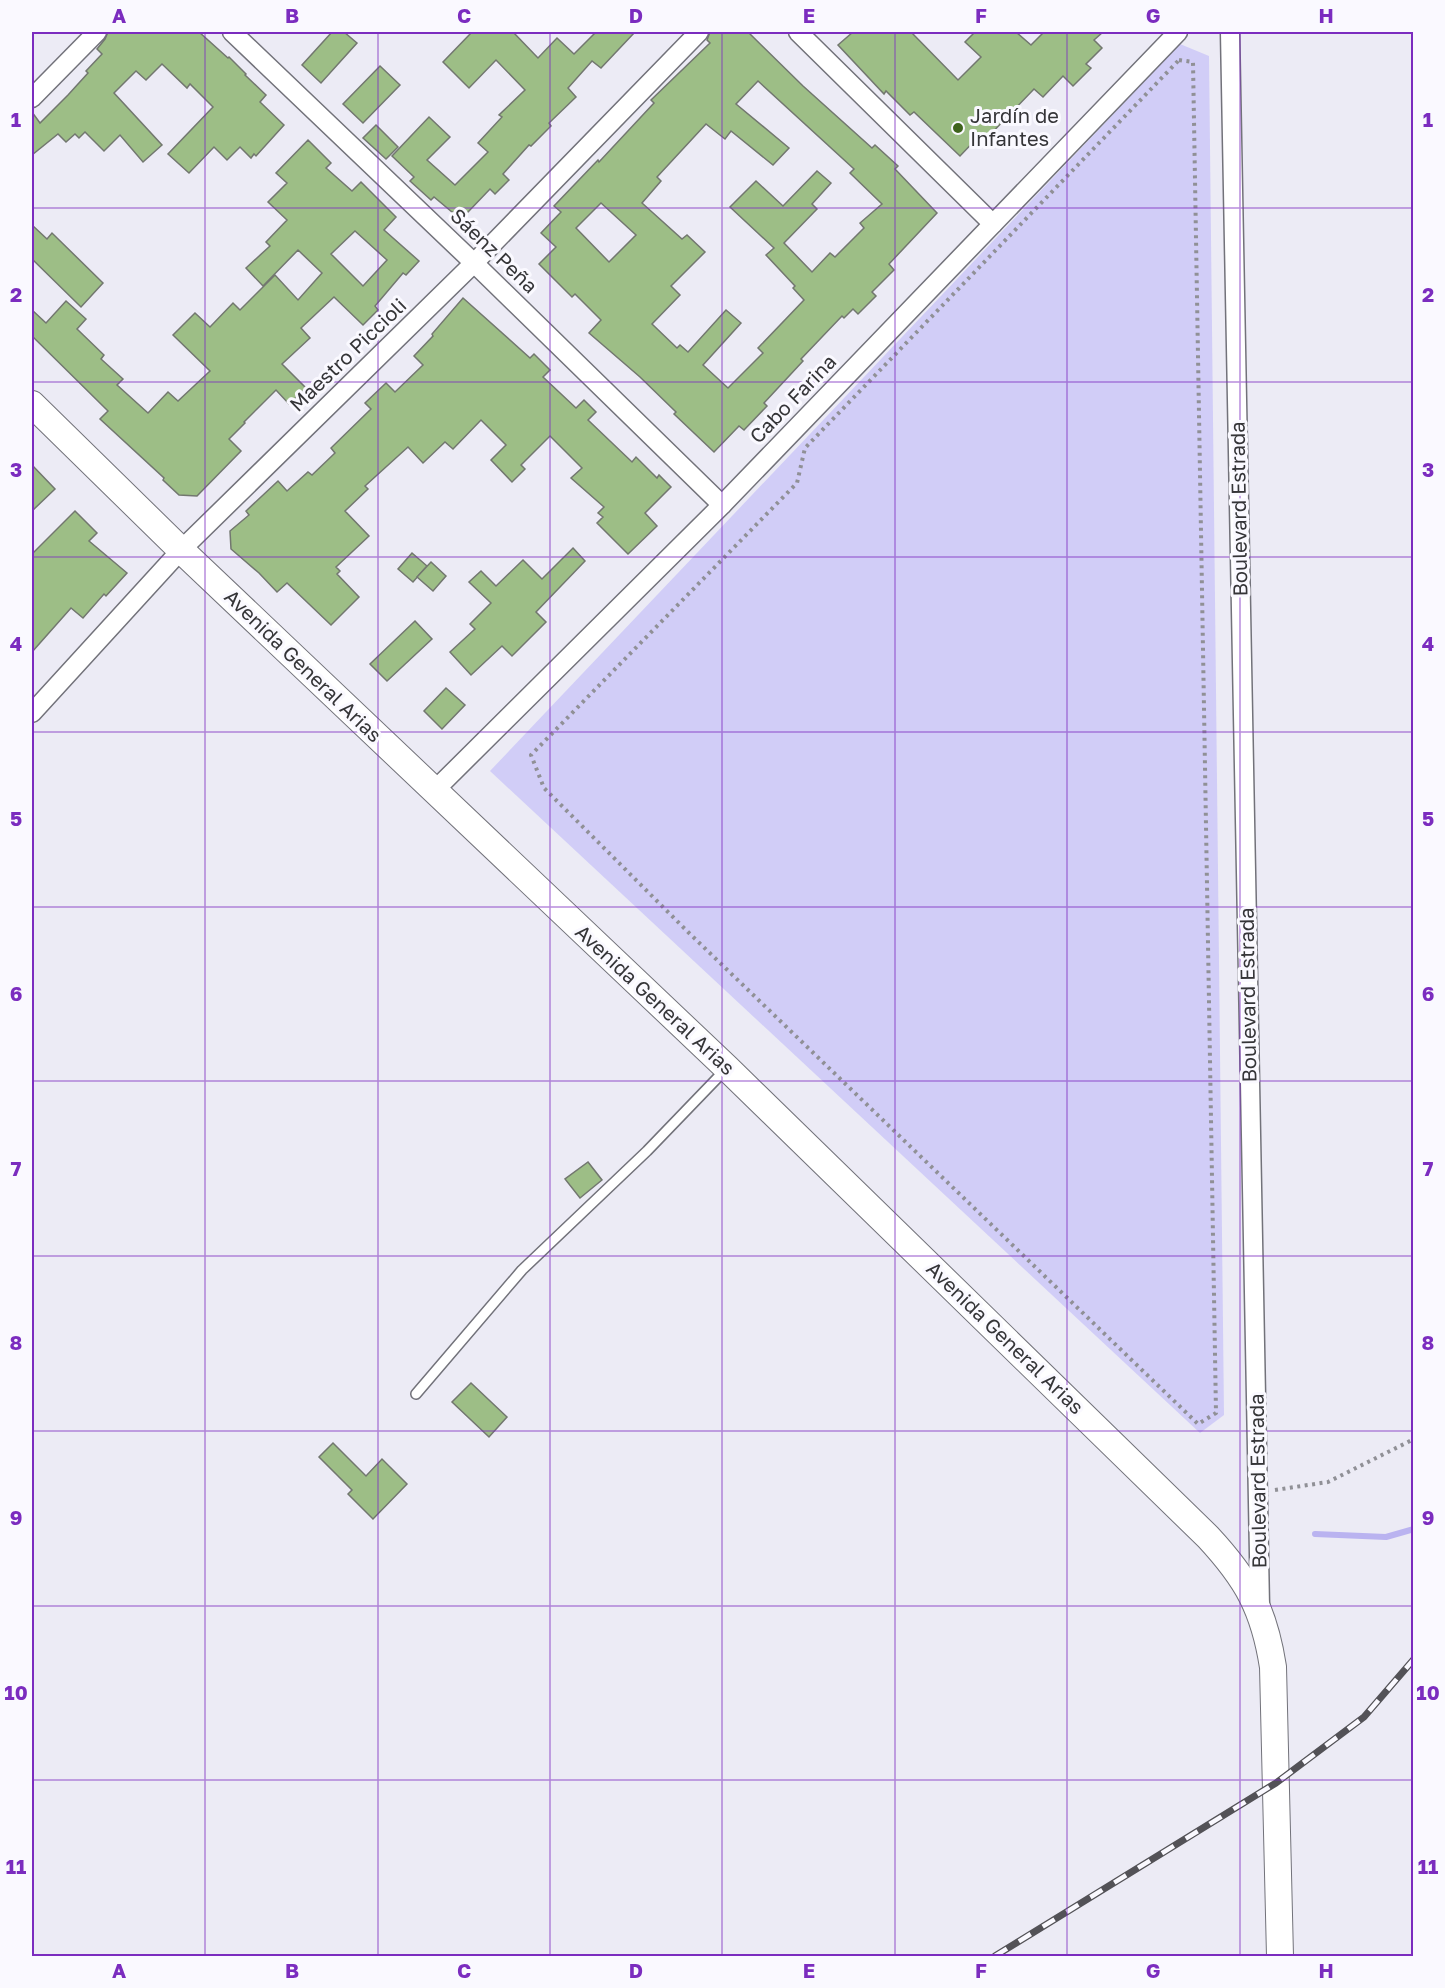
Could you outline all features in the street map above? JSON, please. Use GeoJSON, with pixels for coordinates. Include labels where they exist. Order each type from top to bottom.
{"type":"FeatureCollection","features":[{"type":"Feature","properties":{"kind":"main road","name":"Avenida General Arias"},"geometry":{"type":"LineString","coordinates":[[32,404],[182,550],[727,1068],[1208,1537],[1230,1561],[1248,1586],[1261,1612]]}},
{"type":"Feature","properties":{"kind":"main road","name":"Boulevard Estrada"},"geometry":{"type":"LineString","coordinates":[[1261,1612],[1270,1643],[1273,1667],[1280,1956]]}},
{"type":"Feature","properties":{"kind":"street"},"geometry":{"type":"LineString","coordinates":[[32,98],[97,32]]}},
{"type":"Feature","properties":{"kind":"street","name":"Sáenz Peña"},"geometry":{"type":"LineString","coordinates":[[232,32],[474,263],[722,506]]}},
{"type":"Feature","properties":{"kind":"street","name":"Maestro Piccioli"},"geometry":{"type":"LineString","coordinates":[[32,713],[182,550],[474,263],[699,32]]}},
{"type":"Feature","properties":{"kind":"street"},"geometry":{"type":"LineString","coordinates":[[798,32],[993,224]]}},
{"type":"Feature","properties":{"kind":"street","name":"Cabo Farina"},"geometry":{"type":"LineString","coordinates":[[434,790],[722,506],[1178,32]]}},
{"type":"Feature","properties":{"kind":"street","name":"Boulevard Estrada"},"geometry":{"type":"LineString","coordinates":[[1230,32],[1261,1612]]}},
{"type":"Feature","properties":{"kind":"lane"},"geometry":{"type":"LineString","coordinates":[[416,1394],[522,1270],[647,1151],[727,1068]]}},
{"type":"Feature","properties":{"kind":"path"},"geometry":{"type":"LineString","coordinates":[[1179,60],[1192,62],[1216,1389],[1216,1413],[1198,1424],[688,932],[544,788],[531,754],[797,483],[805,448],[1179,60]]}},
{"type":"Feature","properties":{"kind":"path"},"geometry":{"type":"LineString","coordinates":[[1258,1493],[1328,1482],[1413,1439]]}},
{"type":"Feature","properties":{"kind":"shaded area"},"geometry":{"type":"Polygon","coordinates":[[[1180,44],[1209,56],[1224,1415],[1200,1433],[490,771],[1180,44]]]}},
{"type":"Feature","properties":{"kind":"building"},"geometry":{"type":"Polygon","coordinates":[[[108,32],[199,32],[229,57],[266,95],[260,102],[284,125],[256,156],[254,154],[251,158],[240,147],[227,160],[214,147],[189,173],[168,154],[213,107],[190,84],[187,88],[162,64],[146,80],[136,71],[114,93],[162,145],[143,162],[120,135],[104,151],[85,132],[79,138],[75,134],[66,142],[58,134],[32,155],[32,112],[40,123],[68,95],[102,54],[97,49],[108,32]]]}},
{"type":"Feature","properties":{"kind":"building"},"geometry":{"type":"Polygon","coordinates":[[[332,32],[344,32],[357,43],[321,83],[302,65],[332,32]]]}},
{"type":"Feature","properties":{"kind":"building"},"geometry":{"type":"Polygon","coordinates":[[[472,32],[513,32],[538,58],[557,38],[574,54],[596,32],[635,32],[601,68],[592,61],[568,88],[576,97],[549,123],[551,126],[531,146],[529,145],[503,174],[509,180],[495,194],[490,189],[468,212],[452,212],[434,197],[431,200],[410,181],[414,177],[392,156],[429,117],[450,137],[427,160],[455,185],[488,152],[478,143],[502,117],[499,115],[525,90],[496,60],[469,88],[443,62],[472,32]]]}},
{"type":"Feature","properties":{"kind":"building"},"geometry":{"type":"Polygon","coordinates":[[[710,32],[748,32],[803,86],[872,148],[875,145],[898,166],[895,169],[937,213],[889,264],[894,270],[872,292],[876,296],[858,314],[853,309],[844,318],[842,316],[801,359],[803,361],[764,403],[767,406],[744,430],[739,426],[714,452],[640,377],[589,333],[601,320],[575,294],[572,297],[539,264],[556,247],[541,233],[561,212],[554,206],[654,103],[651,100],[710,43],[707,40],[710,32]],[[758,81],[736,104],[789,148],[773,165],[731,131],[725,139],[706,124],[657,177],[661,181],[642,203],[682,239],[687,235],[705,252],[671,286],[680,295],[652,324],[677,348],[680,345],[688,352],[726,310],[741,323],[703,365],[728,388],[763,353],[758,348],[804,300],[793,288],[795,286],[766,255],[774,248],[730,207],[756,181],[783,206],[817,171],[831,183],[812,204],[817,209],[784,243],[812,272],[830,253],[835,257],[864,228],[860,223],[882,204],[850,173],[854,169],[758,81]],[[601,203],[576,228],[609,262],[636,235],[601,203]]]}},
{"type":"Feature","properties":{"kind":"building"},"geometry":{"type":"Polygon","coordinates":[[[853,32],[911,32],[958,80],[981,57],[965,42],[975,32],[1016,32],[1031,45],[1044,32],[1103,32],[1094,40],[1102,48],[1086,64],[1091,68],[1073,86],[1063,76],[1043,97],[1034,89],[986,139],[981,134],[960,156],[914,112],[910,115],[886,91],[884,94],[838,45],[853,32]]]}},
{"type":"Feature","properties":{"kind":"building"},"geometry":{"type":"Polygon","coordinates":[[[380,66],[400,85],[363,123],[343,104],[380,66]]]}},
{"type":"Feature","properties":{"kind":"building"},"geometry":{"type":"Polygon","coordinates":[[[376,125],[398,147],[386,159],[363,138],[376,125]]]}},
{"type":"Feature","properties":{"kind":"building"},"geometry":{"type":"Polygon","coordinates":[[[308,140],[331,163],[326,168],[352,191],[361,182],[396,217],[384,230],[419,261],[406,275],[403,273],[375,306],[378,310],[363,325],[334,297],[301,328],[310,338],[282,364],[306,388],[289,404],[276,390],[229,439],[241,451],[197,496],[179,495],[163,480],[164,478],[100,419],[108,411],[32,336],[32,310],[46,323],[66,301],[86,319],[77,329],[104,355],[101,359],[123,379],[117,385],[148,413],[168,392],[178,401],[210,371],[173,335],[195,313],[210,327],[233,303],[240,310],[275,275],[298,300],[322,273],[298,250],[263,286],[246,268],[270,246],[266,242],[287,220],[268,202],[287,183],[276,173],[308,140]],[[355,231],[331,254],[363,286],[387,260],[355,231]]]}},
{"type":"Feature","properties":{"kind":"building"},"geometry":{"type":"Polygon","coordinates":[[[32,225],[47,239],[52,233],[103,283],[81,307],[32,259],[32,225]]]}},
{"type":"Feature","properties":{"kind":"building"},"geometry":{"type":"Polygon","coordinates":[[[463,298],[530,358],[534,354],[550,370],[543,377],[576,408],[584,400],[596,412],[588,420],[632,462],[636,457],[657,478],[659,475],[671,487],[645,513],[657,526],[628,554],[597,523],[603,517],[598,513],[604,507],[571,478],[582,468],[550,436],[521,465],[525,469],[512,482],[491,460],[506,445],[481,420],[453,449],[445,442],[423,463],[408,447],[365,486],[368,489],[345,511],[369,536],[336,567],[340,571],[337,574],[359,597],[331,625],[287,583],[277,592],[231,549],[230,531],[249,515],[246,511],[278,481],[287,491],[308,472],[312,475],[335,453],[331,448],[371,409],[365,403],[386,383],[395,392],[423,365],[414,356],[463,298]]]}},
{"type":"Feature","properties":{"kind":"building"},"geometry":{"type":"Polygon","coordinates":[[[32,465],[55,489],[32,511],[32,465]]]}},
{"type":"Feature","properties":{"kind":"building"},"geometry":{"type":"Polygon","coordinates":[[[75,511],[97,533],[89,541],[127,573],[83,618],[71,608],[32,652],[32,554],[75,511]]]}},
{"type":"Feature","properties":{"kind":"building"},"geometry":{"type":"Polygon","coordinates":[[[573,548],[585,561],[536,612],[546,622],[512,656],[502,646],[471,675],[450,652],[475,629],[470,624],[491,603],[469,582],[481,571],[496,586],[523,560],[542,579],[573,548]]]}},
{"type":"Feature","properties":{"kind":"building"},"geometry":{"type":"Polygon","coordinates":[[[412,553],[427,566],[413,582],[398,569],[412,553]]]}},
{"type":"Feature","properties":{"kind":"building"},"geometry":{"type":"Polygon","coordinates":[[[431,562],[446,576],[433,591],[417,577],[431,562]]]}},
{"type":"Feature","properties":{"kind":"building"},"geometry":{"type":"Polygon","coordinates":[[[415,621],[432,639],[387,681],[370,664],[415,621]]]}},
{"type":"Feature","properties":{"kind":"building"},"geometry":{"type":"Polygon","coordinates":[[[446,688],[465,705],[442,729],[424,711],[446,688]]]}},
{"type":"Feature","properties":{"kind":"building"},"geometry":{"type":"Polygon","coordinates":[[[588,1162],[602,1180],[580,1198],[565,1179],[588,1162]]]}},
{"type":"Feature","properties":{"kind":"building"},"geometry":{"type":"Polygon","coordinates":[[[471,1383],[507,1417],[489,1437],[452,1402],[471,1383]]]}},
{"type":"Feature","properties":{"kind":"building"},"geometry":{"type":"Polygon","coordinates":[[[333,1443],[366,1476],[382,1459],[407,1484],[373,1519],[348,1494],[352,1490],[319,1457],[333,1443]]]}},
{"type":"Feature","properties":{"kind":"waterway"},"geometry":{"type":"LineString","coordinates":[[1315,1534],[1386,1537],[1414,1529]]}},
{"type":"Feature","properties":{"kind":"railway"},"geometry":{"type":"LineString","coordinates":[[995,1956],[1276,1783],[1364,1717],[1414,1659]]}},
{"type":"Feature","properties":{"kind":"place","name":"Jardín de Infantes"},"geometry":{"type":"Point","coordinates":[958,128]}}]}
